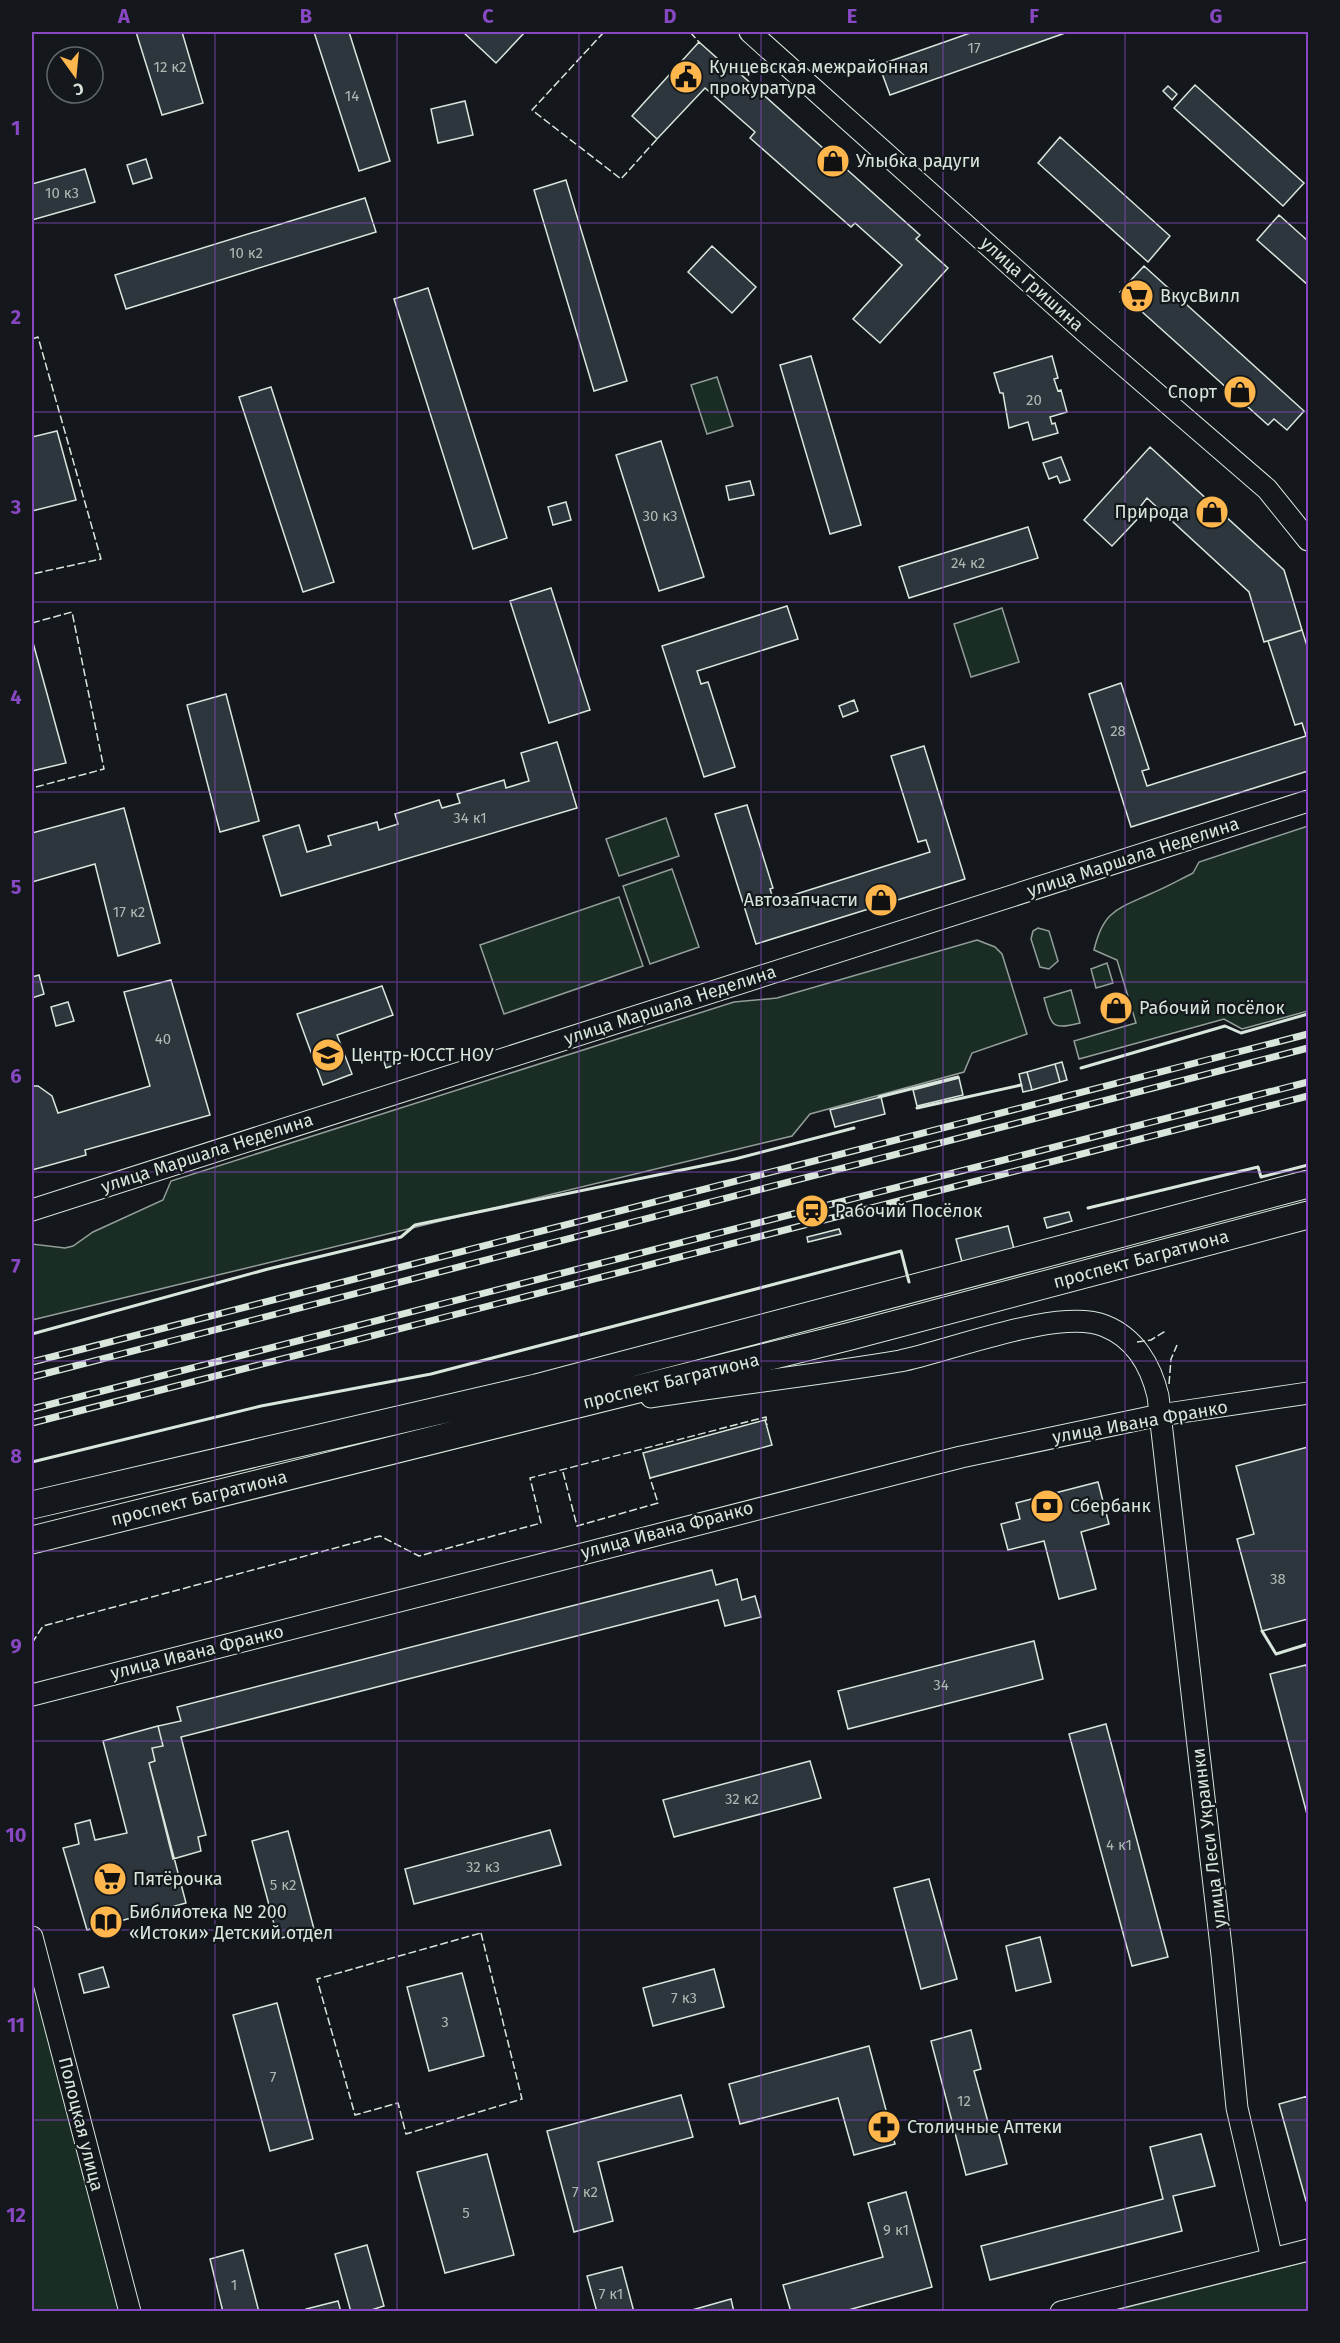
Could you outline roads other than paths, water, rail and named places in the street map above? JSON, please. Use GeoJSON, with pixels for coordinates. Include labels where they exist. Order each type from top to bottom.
{"type":"FeatureCollection","features":[{"type":"Feature","properties":{"kind":"main road","name":"проспект Багратиона"},"geometry":{"type":"LineString","coordinates":[[32,1505],[536,1388],[1308,1184]]}},
{"type":"Feature","properties":{"kind":"main road","name":"проспект Багратиона"},"geometry":{"type":"LineString","coordinates":[[32,1540],[851,1336],[1308,1215]]}},
{"type":"Feature","properties":{"kind":"street","name":"улица Гришина"},"geometry":{"type":"LineString","coordinates":[[750,32],[1076,323],[1267,489],[1308,540]]}},
{"type":"Feature","properties":{"kind":"street","name":"улица Маршала Неделина"},"geometry":{"type":"LineString","coordinates":[[32,1210],[1308,801]]}},
{"type":"Feature","properties":{"kind":"street","name":"улица Леси Украинки"},"geometry":{"type":"LineString","coordinates":[[541,1414],[901,1360],[1033,1327],[1063,1322],[1089,1322],[1104,1325],[1116,1332],[1148,1363],[1154,1377],[1160,1415],[1222,1955],[1237,2108],[1272,2259]]}},
{"type":"Feature","properties":{"kind":"street","name":"улица Ивана Франко"},"geometry":{"type":"LineString","coordinates":[[32,1695],[765,1505],[961,1457],[1160,1415],[1308,1394]]}},
{"type":"Feature","properties":{"kind":"street","name":"Полоцкая улица"},"geometry":{"type":"LineString","coordinates":[[32,1937],[130,2312]]}},
{"type":"Feature","properties":{"kind":"street"},"geometry":{"type":"LineString","coordinates":[[1061,2312],[1308,2250]]}},
{"type":"Feature","properties":{"kind":"railway"},"geometry":{"type":"LineString","coordinates":[[32,1362],[1308,1034]]}},
{"type":"Feature","properties":{"kind":"railway"},"geometry":{"type":"LineString","coordinates":[[32,1377],[1308,1048]]}},
{"type":"Feature","properties":{"kind":"railway"},"geometry":{"type":"LineString","coordinates":[[32,1409],[1308,1082]]}},
{"type":"Feature","properties":{"kind":"railway"},"geometry":{"type":"LineString","coordinates":[[32,1423],[1308,1096]]}},
{"type":"Feature","properties":{"kind":"place","name":"Кунцевская межрайонная прокуратура"},"geometry":{"type":"Point","coordinates":[686,77]}},
{"type":"Feature","properties":{"kind":"place","name":"Улыбка радуги"},"geometry":{"type":"Point","coordinates":[833,161]}},
{"type":"Feature","properties":{"kind":"place","name":"ВкусВилл"},"geometry":{"type":"Point","coordinates":[1137,296]}},
{"type":"Feature","properties":{"kind":"place","name":"Спорт"},"geometry":{"type":"Point","coordinates":[1240,392]}},
{"type":"Feature","properties":{"kind":"place","name":"Природа"},"geometry":{"type":"Point","coordinates":[1212,512]}},
{"type":"Feature","properties":{"kind":"place","name":"Автозапчасти"},"geometry":{"type":"Point","coordinates":[881,900]}},
{"type":"Feature","properties":{"kind":"place","name":"Рабочий посёлок"},"geometry":{"type":"Point","coordinates":[1116,1008]}},
{"type":"Feature","properties":{"kind":"place","name":"Центр-ЮССТ НОУ"},"geometry":{"type":"Point","coordinates":[328,1055]}},
{"type":"Feature","properties":{"kind":"place","name":"Рабочий Посёлок"},"geometry":{"type":"Point","coordinates":[812,1211]}},
{"type":"Feature","properties":{"kind":"place","name":"Сбербанк"},"geometry":{"type":"Point","coordinates":[1047,1506]}},
{"type":"Feature","properties":{"kind":"place","name":"Пятёрочка"},"geometry":{"type":"Point","coordinates":[110,1879]}},
{"type":"Feature","properties":{"kind":"place","name":"Библиотека № 200 «Истоки» Детский отдел"},"geometry":{"type":"Point","coordinates":[106,1922]}},
{"type":"Feature","properties":{"kind":"place","name":"Столичные Аптеки"},"geometry":{"type":"Point","coordinates":[884,2127]}}]}
